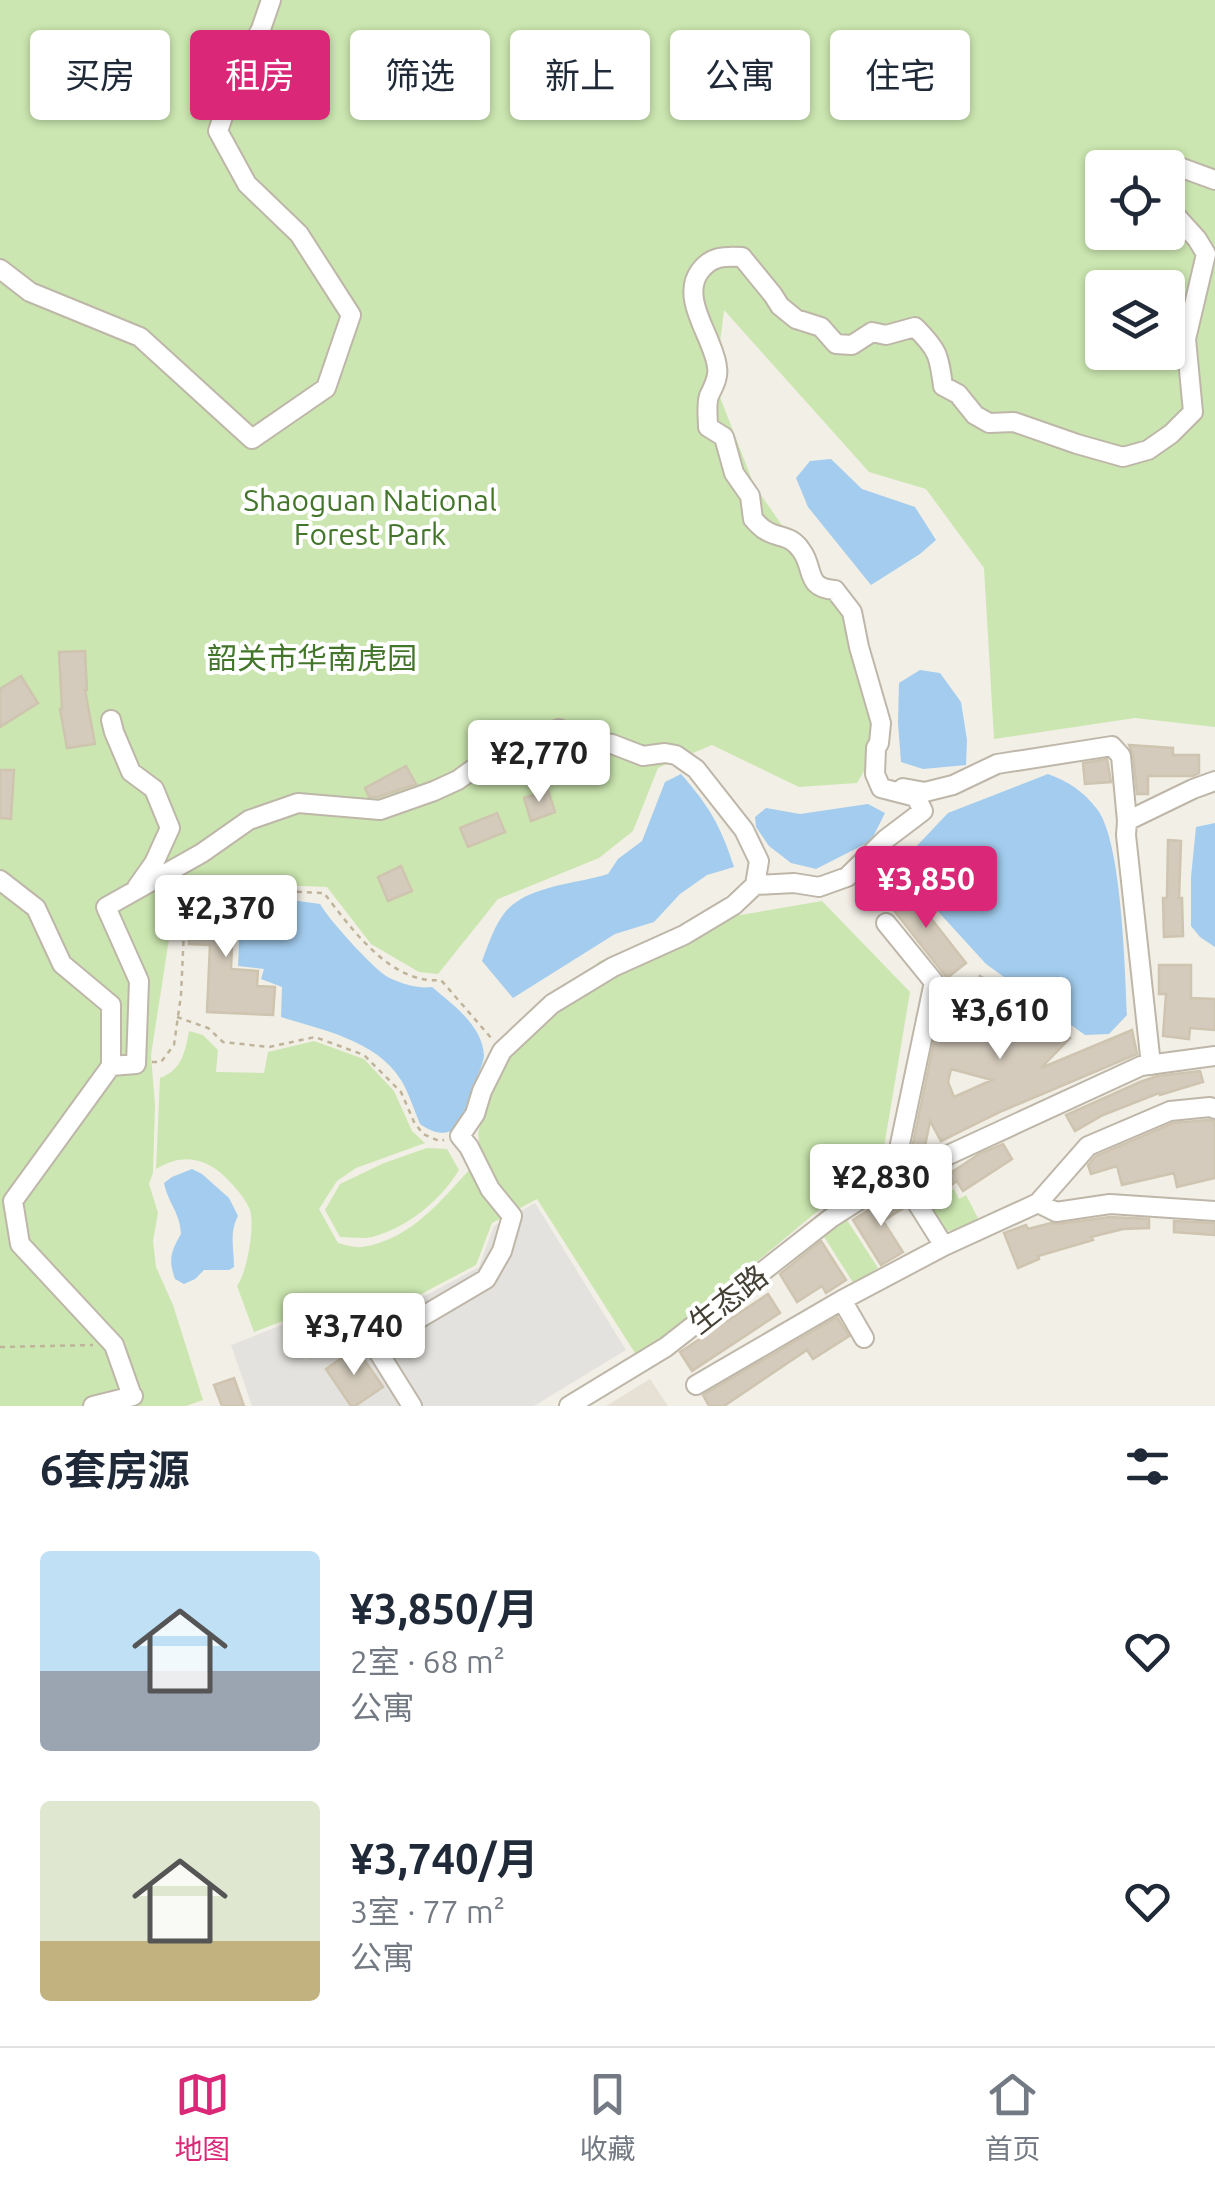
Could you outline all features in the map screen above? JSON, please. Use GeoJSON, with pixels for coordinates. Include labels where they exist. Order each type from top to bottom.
{"type":"FeatureCollection","features":[{"type":"Feature","properties":{"kind":"street"},"geometry":{"type":"LineString","coordinates":[[0,268],[30,292],[140,337],[252,439],[326,388],[352,315],[299,234],[246,184],[218,132],[238,73],[262,29],[271,0]]}},
{"type":"Feature","properties":{"kind":"street"},"geometry":{"type":"LineString","coordinates":[[1185,169],[1215,180]]}},
{"type":"Feature","properties":{"kind":"street"},"geometry":{"type":"LineString","coordinates":[[754,885],[794,883],[819,888],[846,877],[923,810],[916,797],[881,788],[876,748],[881,723],[852,612],[834,590],[816,585],[808,570],[810,562],[798,544],[784,535],[768,532],[752,519],[750,496],[734,474],[724,437],[708,427],[708,400],[717,366],[693,295],[695,278],[703,266],[720,256],[742,258],[780,306],[796,319],[821,327],[836,344],[852,345],[872,332],[886,334],[915,327],[933,344],[943,386],[958,394],[975,415],[989,423],[1014,422],[1124,457],[1148,450],[1172,434],[1193,412],[1186,339],[1206,254],[1185,226]]}},
{"type":"Feature","properties":{"kind":"street"},"geometry":{"type":"LineString","coordinates":[[112,720],[131,772],[154,789],[170,828],[154,863],[134,891]]}},
{"type":"Feature","properties":{"kind":"street"},"geometry":{"type":"LineString","coordinates":[[110,1066],[136,1064],[139,981],[106,907],[202,853],[249,820],[298,803],[380,810],[434,791],[458,780],[491,756],[559,729],[643,756],[676,756],[696,769],[744,830],[759,861],[754,885],[734,905],[684,935],[613,966],[552,1004],[502,1051],[475,1114],[460,1136],[490,1188],[512,1216],[502,1251],[486,1279],[374,1344],[412,1406]]}},
{"type":"Feature","properties":{"kind":"street"},"geometry":{"type":"LineString","coordinates":[[878,733],[870,756],[881,782],[925,792],[953,786],[997,764],[1112,746],[1121,756],[1152,1065]]}},
{"type":"Feature","properties":{"kind":"street"},"geometry":{"type":"LineString","coordinates":[[1127,820],[1215,781]]}},
{"type":"Feature","properties":{"kind":"street"},"geometry":{"type":"LineString","coordinates":[[0,880],[36,908],[62,964],[111,1004],[110,1066],[13,1201],[20,1244],[114,1345],[132,1396],[93,1406]]}},
{"type":"Feature","properties":{"kind":"street"},"geometry":{"type":"LineString","coordinates":[[886,923],[934,982],[895,1168],[944,1246]]}},
{"type":"Feature","properties":{"kind":"street","name":"生态路"},"geometry":{"type":"LineString","coordinates":[[569,1406],[666,1346],[831,1218],[880,1186],[1141,1066],[1215,1056]]}},
{"type":"Feature","properties":{"kind":"street"},"geometry":{"type":"LineString","coordinates":[[696,1386],[842,1300],[944,1246],[1038,1203],[1088,1146],[1170,1111],[1215,1108]]}},
{"type":"Feature","properties":{"kind":"street"},"geometry":{"type":"LineString","coordinates":[[1038,1203],[1056,1212],[1110,1204],[1215,1211]]}},
{"type":"Feature","properties":{"kind":"street"},"geometry":{"type":"LineString","coordinates":[[842,1300],[864,1338]]}},
{"type":"Feature","properties":{"kind":"path"},"geometry":{"type":"LineString","coordinates":[[136,1064],[161,1062],[174,1045],[186,887],[324,893],[367,948],[419,979],[441,980],[502,1051]]}},
{"type":"Feature","properties":{"kind":"path"},"geometry":{"type":"LineString","coordinates":[[177,1017],[208,1028],[224,1042],[269,1047],[316,1037],[364,1055],[401,1092],[423,1134],[440,1141],[460,1136]]}},
{"type":"Feature","properties":{"kind":"path"},"geometry":{"type":"LineString","coordinates":[[0,1347],[114,1345]]}},
{"type":"Feature","properties":{"kind":"shaded area"},"geometry":{"type":"Polygon","coordinates":[[[535,1203],[626,1350],[534,1406],[252,1406],[231,1345],[287,1323],[305,1360],[479,1267],[494,1226],[535,1203]]]}},
{"type":"Feature","properties":{"kind":"shaded area"},"geometry":{"type":"Polygon","coordinates":[[[650,1379],[668,1406],[606,1406],[650,1379]]]}},
{"type":"Feature","properties":{"kind":"green space","name":"Shaoguan National Forest Park"},"geometry":{"type":"Polygon","coordinates":[[[0,0],[1215,0],[1215,727],[1135,718],[994,739],[984,568],[926,489],[869,472],[724,310],[715,384],[754,485],[850,623],[883,740],[857,783],[799,787],[712,745],[658,768],[633,831],[599,858],[498,899],[438,974],[419,972],[371,944],[327,887],[178,881],[151,1055],[155,1105],[153,1173],[149,1184],[158,1213],[153,1241],[156,1267],[173,1305],[203,1400],[186,1406],[0,1406],[0,0]]]}},
{"type":"Feature","properties":{"kind":"green space"},"geometry":{"type":"Polygon","coordinates":[[[822,901],[910,992],[880,1171],[837,1195],[662,1340],[635,1353],[537,1199],[492,1223],[476,1265],[306,1355],[288,1319],[254,1332],[237,1286],[247,1260],[251,1227],[250,1210],[240,1193],[224,1175],[197,1160],[177,1160],[156,1169],[160,1078],[178,1065],[189,1031],[203,1035],[218,1050],[216,1072],[264,1073],[268,1052],[314,1041],[364,1059],[394,1091],[412,1131],[425,1143],[356,1168],[337,1181],[319,1209],[338,1243],[359,1247],[381,1243],[414,1225],[481,1157],[478,1133],[497,1073],[502,1042],[600,961],[700,922],[822,901]]]}},
{"type":"Feature","properties":{"kind":"green space"},"geometry":{"type":"Polygon","coordinates":[[[427,1148],[447,1149],[459,1170],[443,1192],[410,1220],[385,1233],[368,1238],[340,1237],[325,1210],[340,1184],[427,1148]]]}},
{"type":"Feature","properties":{"kind":"green space"},"geometry":{"type":"Polygon","coordinates":[[[954,1189],[959,1199],[966,1195],[978,1218],[960,1230],[944,1231],[928,1205],[954,1189]]]}},
{"type":"Feature","properties":{"kind":"green space"},"geometry":{"type":"Polygon","coordinates":[[[845,1217],[878,1268],[854,1284],[821,1232],[845,1217]]]}},
{"type":"Feature","properties":{"kind":"water"},"geometry":{"type":"Polygon","coordinates":[[[831,459],[862,489],[915,507],[936,540],[871,585],[808,507],[796,478],[810,461],[831,459]]]}},
{"type":"Feature","properties":{"kind":"water"},"geometry":{"type":"Polygon","coordinates":[[[920,670],[940,673],[961,702],[966,765],[923,769],[901,762],[899,683],[920,670]]]}},
{"type":"Feature","properties":{"kind":"water"},"geometry":{"type":"Polygon","coordinates":[[[681,774],[713,817],[734,867],[707,875],[680,894],[654,922],[615,934],[513,998],[482,961],[502,916],[527,896],[608,874],[618,859],[642,841],[665,782],[681,774]]]}},
{"type":"Feature","properties":{"kind":"water"},"geometry":{"type":"Polygon","coordinates":[[[1048,774],[1063,780],[1092,803],[1112,848],[1121,908],[1127,1015],[1109,1034],[1085,1035],[986,964],[894,870],[948,813],[1048,774]]]}},
{"type":"Feature","properties":{"kind":"water"},"geometry":{"type":"Polygon","coordinates":[[[868,804],[885,813],[871,841],[816,869],[791,863],[769,846],[756,827],[755,817],[766,808],[800,814],[868,804]]]}},
{"type":"Feature","properties":{"kind":"water"},"geometry":{"type":"Polygon","coordinates":[[[1215,823],[1215,947],[1191,926],[1191,877],[1196,827],[1215,823]]]}},
{"type":"Feature","properties":{"kind":"water"},"geometry":{"type":"Polygon","coordinates":[[[241,897],[320,904],[386,976],[402,983],[432,987],[472,1025],[484,1058],[466,1113],[454,1129],[445,1133],[420,1124],[401,1080],[390,1066],[347,1038],[281,1017],[282,987],[261,979],[264,969],[238,966],[241,897]]]}},
{"type":"Feature","properties":{"kind":"water"},"geometry":{"type":"Polygon","coordinates":[[[192,1169],[229,1198],[238,1216],[233,1235],[234,1267],[204,1270],[184,1284],[175,1279],[171,1261],[181,1234],[164,1183],[192,1169]]]}},
{"type":"Feature","properties":{"kind":"building"},"geometry":{"type":"Polygon","coordinates":[[[85,651],[85,690],[95,744],[67,748],[60,709],[59,652],[85,651]]]}},
{"type":"Feature","properties":{"kind":"building"},"geometry":{"type":"Polygon","coordinates":[[[21,676],[38,703],[0,727],[0,689],[21,676]]]}},
{"type":"Feature","properties":{"kind":"building"},"geometry":{"type":"Polygon","coordinates":[[[1129,745],[1173,748],[1173,755],[1199,755],[1199,773],[1148,776],[1148,794],[1137,794],[1129,745]]]}},
{"type":"Feature","properties":{"kind":"building"},"geometry":{"type":"Polygon","coordinates":[[[1107,759],[1111,782],[1085,784],[1083,763],[1107,759]]]}},
{"type":"Feature","properties":{"kind":"building"},"geometry":{"type":"Polygon","coordinates":[[[406,766],[416,784],[369,797],[365,788],[406,766]]]}},
{"type":"Feature","properties":{"kind":"building"},"geometry":{"type":"Polygon","coordinates":[[[0,770],[14,770],[11,819],[0,818],[0,770]]]}},
{"type":"Feature","properties":{"kind":"building"},"geometry":{"type":"Polygon","coordinates":[[[548,790],[555,812],[531,821],[524,798],[548,790]]]}},
{"type":"Feature","properties":{"kind":"building"},"geometry":{"type":"Polygon","coordinates":[[[497,813],[505,832],[468,847],[460,828],[497,813]]]}},
{"type":"Feature","properties":{"kind":"building"},"geometry":{"type":"Polygon","coordinates":[[[1168,840],[1181,841],[1179,898],[1183,936],[1164,937],[1168,840]]]}},
{"type":"Feature","properties":{"kind":"building"},"geometry":{"type":"Polygon","coordinates":[[[401,866],[412,891],[388,901],[378,877],[401,866]]]}},
{"type":"Feature","properties":{"kind":"building"},"geometry":{"type":"Polygon","coordinates":[[[904,884],[966,963],[947,978],[885,899],[904,884]]]}},
{"type":"Feature","properties":{"kind":"building"},"geometry":{"type":"Polygon","coordinates":[[[191,893],[234,896],[231,969],[258,971],[257,986],[275,987],[273,1015],[207,1012],[210,945],[189,944],[191,893]]]}},
{"type":"Feature","properties":{"kind":"building"},"geometry":{"type":"Polygon","coordinates":[[[1159,965],[1191,965],[1191,998],[1215,999],[1215,1030],[1190,1028],[1189,1039],[1163,1036],[1166,994],[1159,994],[1159,965]]]}},
{"type":"Feature","properties":{"kind":"building"},"geometry":{"type":"Polygon","coordinates":[[[980,976],[1053,1021],[1070,1038],[1041,1068],[1132,1030],[1137,1054],[941,1141],[930,1121],[924,1151],[912,1148],[940,1013],[967,1018],[980,976]],[[951,1069],[948,1082],[954,1097],[992,1080],[951,1069]]]}},
{"type":"Feature","properties":{"kind":"building"},"geometry":{"type":"Polygon","coordinates":[[[1200,1071],[1203,1082],[1159,1093],[1103,1115],[1075,1131],[1066,1115],[1157,1076],[1200,1071]]]}},
{"type":"Feature","properties":{"kind":"building"},"geometry":{"type":"Polygon","coordinates":[[[1214,1121],[1215,1127],[1215,1178],[1177,1187],[1174,1173],[1122,1185],[1117,1166],[1091,1174],[1088,1165],[1096,1156],[1173,1123],[1214,1121]]]}},
{"type":"Feature","properties":{"kind":"building"},"geometry":{"type":"Polygon","coordinates":[[[1003,1144],[1012,1159],[963,1191],[957,1181],[930,1200],[919,1182],[943,1171],[946,1176],[979,1154],[1003,1144]]]}},
{"type":"Feature","properties":{"kind":"building"},"geometry":{"type":"Polygon","coordinates":[[[896,1193],[905,1207],[883,1221],[903,1252],[881,1265],[853,1220],[896,1193]]]}},
{"type":"Feature","properties":{"kind":"building"},"geometry":{"type":"Polygon","coordinates":[[[1110,1217],[1149,1219],[1149,1228],[1091,1237],[1093,1240],[1038,1256],[1039,1259],[1018,1268],[1004,1233],[1026,1225],[1028,1229],[1110,1217]]]}},
{"type":"Feature","properties":{"kind":"building"},"geometry":{"type":"Polygon","coordinates":[[[1174,1221],[1215,1223],[1215,1235],[1174,1232],[1174,1221]]]}},
{"type":"Feature","properties":{"kind":"building"},"geometry":{"type":"Polygon","coordinates":[[[821,1241],[846,1280],[826,1293],[822,1286],[797,1302],[780,1274],[821,1241]]]}},
{"type":"Feature","properties":{"kind":"building"},"geometry":{"type":"Polygon","coordinates":[[[768,1294],[780,1313],[692,1371],[680,1352],[768,1294]]]}},
{"type":"Feature","properties":{"kind":"building"},"geometry":{"type":"Polygon","coordinates":[[[837,1317],[849,1336],[813,1359],[807,1350],[724,1406],[709,1406],[703,1395],[837,1317]]]}},
{"type":"Feature","properties":{"kind":"building"},"geometry":{"type":"Polygon","coordinates":[[[356,1348],[383,1387],[351,1406],[326,1369],[356,1348]]]}},
{"type":"Feature","properties":{"kind":"building"},"geometry":{"type":"Polygon","coordinates":[[[234,1378],[244,1406],[222,1406],[214,1385],[234,1378]]]}},
{"type":"Feature","properties":{"kind":"park label","name":"韶关市华南虎园"},"geometry":{"type":"Point","coordinates":[312,658]}}]}
